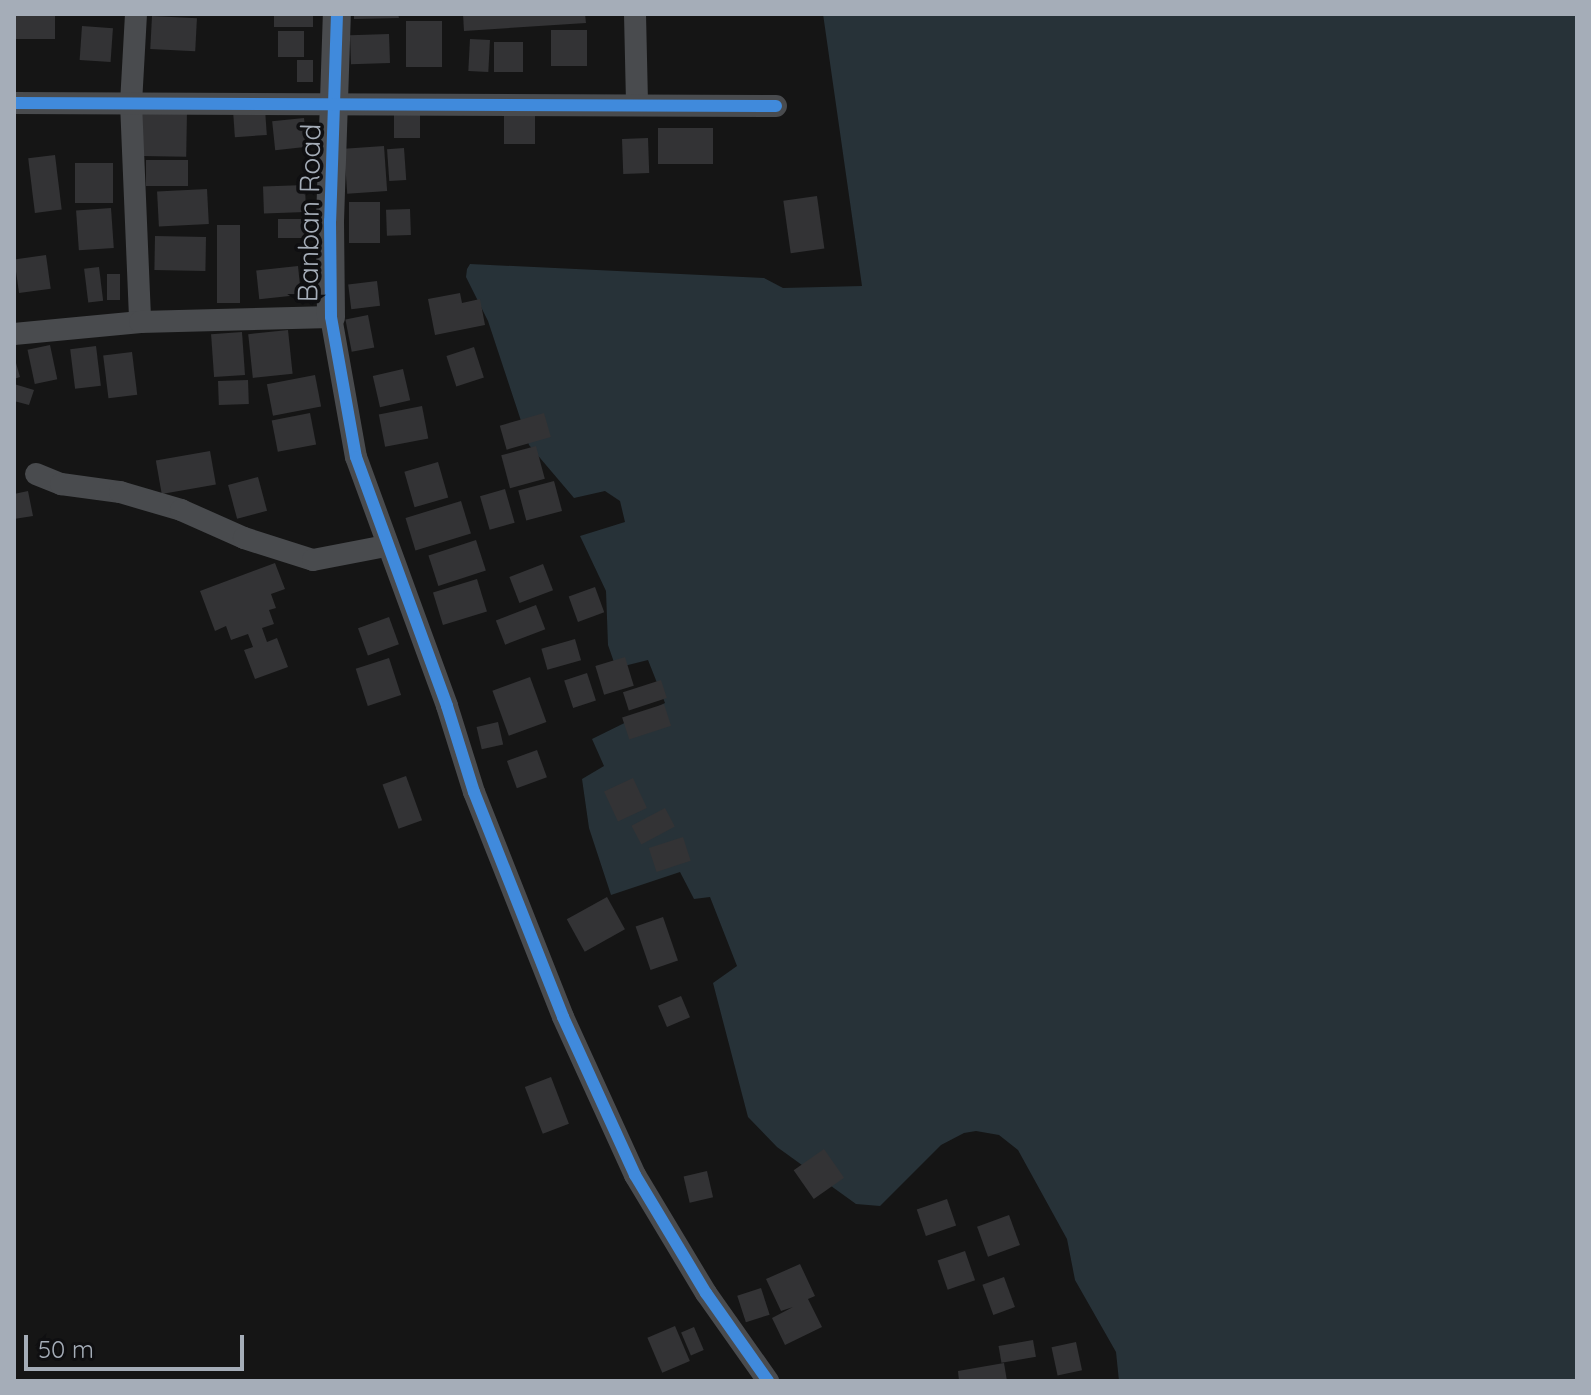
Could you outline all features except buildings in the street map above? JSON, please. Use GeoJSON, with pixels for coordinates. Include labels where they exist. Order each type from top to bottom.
{"type":"FeatureCollection","features":[{"type":"Feature","properties":{"kind":"street"},"geometry":{"type":"LineString","coordinates":[[136,14],[131,103],[140,322]]}},
{"type":"Feature","properties":{"kind":"street","name":"Banban Road"},"geometry":{"type":"LineString","coordinates":[[331,317],[330,221],[337,14]]}},
{"type":"Feature","properties":{"kind":"street"},"geometry":{"type":"LineString","coordinates":[[635,14],[637,104]]}},
{"type":"Feature","properties":{"kind":"street"},"geometry":{"type":"LineString","coordinates":[[14,103],[776,106]]}},
{"type":"Feature","properties":{"kind":"street"},"geometry":{"type":"LineString","coordinates":[[14,334],[140,322],[331,317],[356,457],[447,706],[474,792],[563,1017],[628,1160],[706,1293],[768,1381]]}},
{"type":"Feature","properties":{"kind":"street"},"geometry":{"type":"LineString","coordinates":[[36,474],[61,484],[120,492],[181,510],[258,543],[313,560],[386,546]]}},
{"type":"Feature","properties":{"kind":"shaded area"},"geometry":{"type":"Polygon","coordinates":[[[823,14],[1577,14],[1577,1381],[1119,1381],[1116,1352],[1075,1280],[1067,1239],[1018,1150],[999,1135],[976,1131],[964,1133],[941,1145],[880,1206],[856,1204],[777,1147],[748,1117],[713,983],[737,966],[710,897],[694,899],[680,872],[611,895],[589,828],[582,779],[604,766],[592,739],[665,703],[648,660],[616,668],[608,645],[606,591],[580,536],[625,522],[620,501],[605,491],[574,498],[529,445],[488,321],[466,277],[467,269],[470,264],[764,278],[783,288],[862,286],[823,14]]]}},
{"type":"Feature","properties":{"kind":"cycle path"},"geometry":{"type":"LineString","coordinates":[[337,14],[330,221],[331,317],[356,457],[447,706],[474,792],[563,1017],[635,1175],[706,1293],[768,1381]]}},
{"type":"Feature","properties":{"kind":"cycle path"},"geometry":{"type":"LineString","coordinates":[[14,103],[776,106]]}}]}
